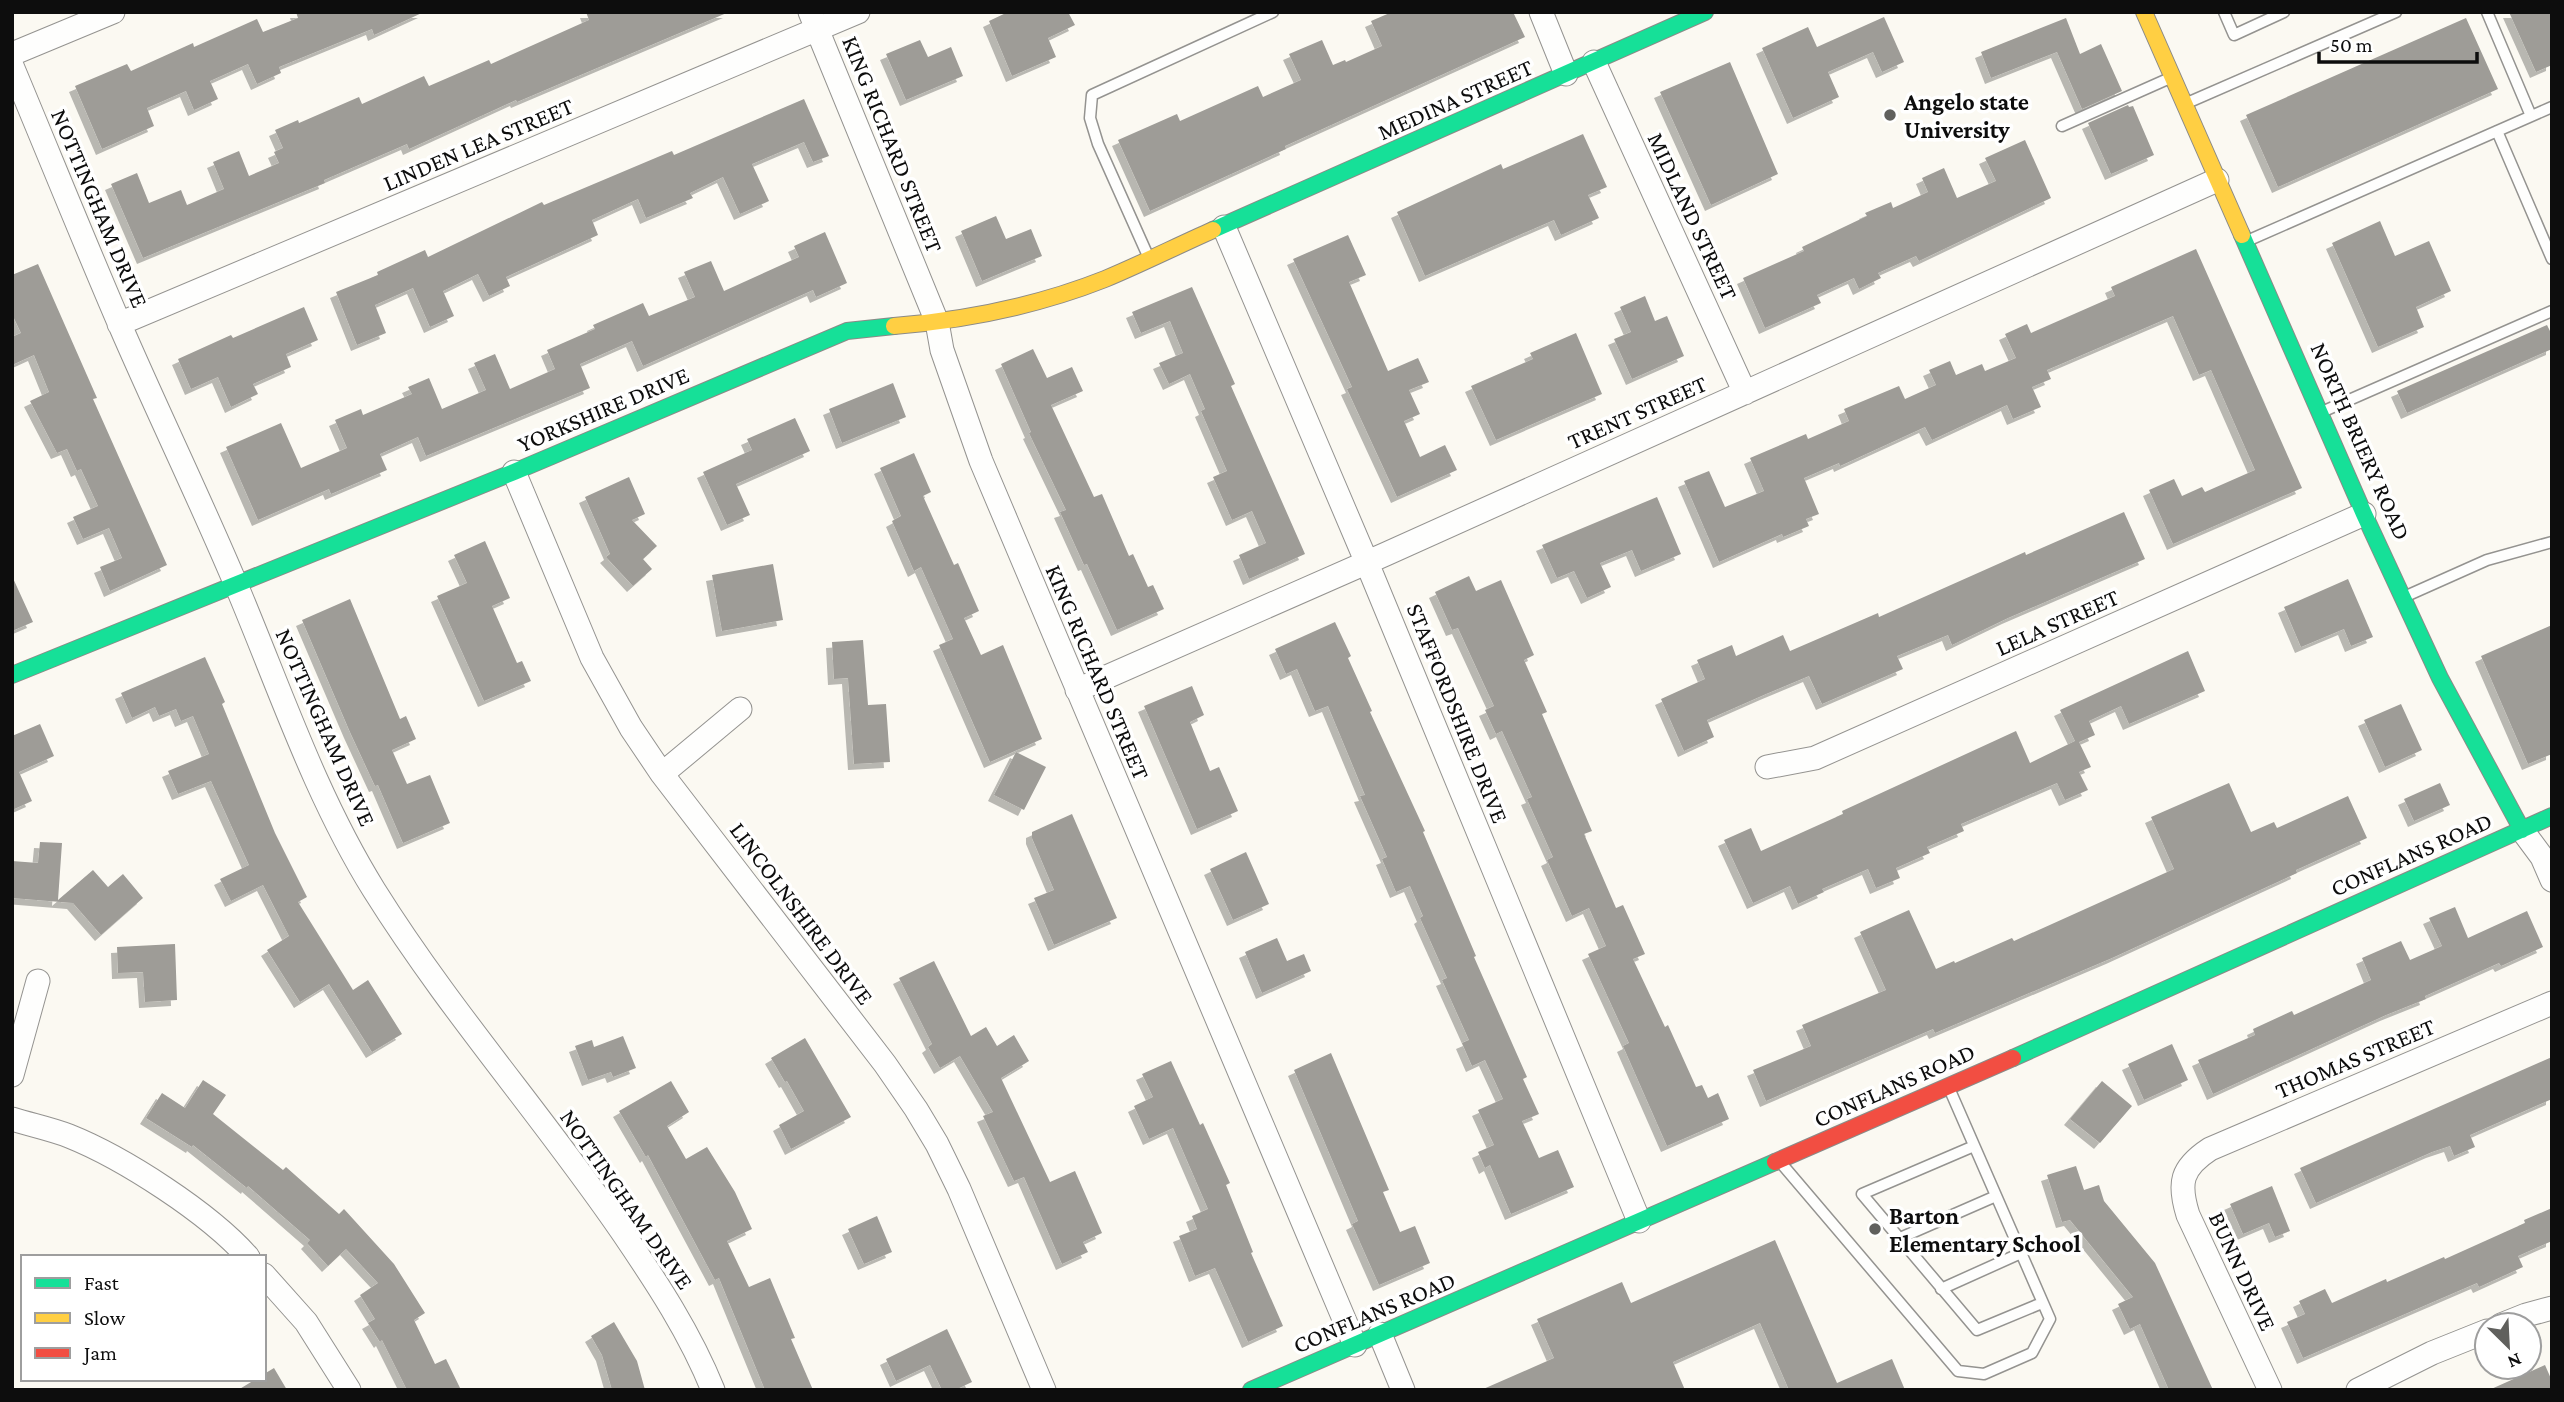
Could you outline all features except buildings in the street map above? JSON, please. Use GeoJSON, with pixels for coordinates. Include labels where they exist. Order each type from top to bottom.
{"type":"FeatureCollection","features":[{"type":"Feature","properties":{"kind":"street"},"geometry":{"type":"LineString","coordinates":[[12,54],[113,12]]}},
{"type":"Feature","properties":{"kind":"street","name":"LINDEN LEA STREET"},"geometry":{"type":"LineString","coordinates":[[119,324],[814,21],[858,12]]}},
{"type":"Feature","properties":{"kind":"street"},"geometry":{"type":"LineString","coordinates":[[1541,12],[1566,74]]}},
{"type":"Feature","properties":{"kind":"street","name":"MEDINA STREET"},"geometry":{"type":"LineString","coordinates":[[1224,227],[1705,12]]}},
{"type":"Feature","properties":{"kind":"street","name":"NORTH BRIERY ROAD"},"geometry":{"type":"LineString","coordinates":[[2144,12],[2364,514],[2440,678],[2552,880]]}},
{"type":"Feature","properties":{"kind":"street","name":"KING RICHARD STREET"},"geometry":{"type":"LineString","coordinates":[[814,21],[937,322],[942,350],[981,461],[1355,1345]]}},
{"type":"Feature","properties":{"kind":"street","name":"MIDLAND STREET"},"geometry":{"type":"LineString","coordinates":[[1594,62],[1745,393]]}},
{"type":"Feature","properties":{"kind":"street","name":"NOTTINGHAM DRIVE"},"geometry":{"type":"LineString","coordinates":[[12,66],[119,324],[236,586],[304,756],[374,890],[444,992],[588,1182],[666,1296],[697,1353],[713,1390]]}},
{"type":"Feature","properties":{"kind":"street","name":"TRENT STREET"},"geometry":{"type":"LineString","coordinates":[[1077,690],[1367,563],[2217,180]]}},
{"type":"Feature","properties":{"kind":"street","name":"YORKSHIRE DRIVE"},"geometry":{"type":"LineString","coordinates":[[12,675],[236,586],[837,335],[871,327],[937,322],[1022,307],[1068,292],[1224,227]]}},
{"type":"Feature","properties":{"kind":"street","name":"STAFFORDSHIRE DRIVE"},"geometry":{"type":"LineString","coordinates":[[1224,227],[1367,563],[1639,1221]]}},
{"type":"Feature","properties":{"kind":"street","name":"LINCOLNSHIRE DRIVE"},"geometry":{"type":"LineString","coordinates":[[514,471],[592,659],[631,728],[662,774],[885,1064],[923,1121],[959,1189],[1044,1390]]}},
{"type":"Feature","properties":{"kind":"street","name":"LELA STREET"},"geometry":{"type":"LineString","coordinates":[[1768,767],[1815,758],[2364,514]]}},
{"type":"Feature","properties":{"kind":"street"},"geometry":{"type":"LineString","coordinates":[[662,774],[740,709]]}},
{"type":"Feature","properties":{"kind":"street","name":"CONFLANS ROAD"},"geometry":{"type":"LineString","coordinates":[[1251,1390],[1948,1087],[2552,816]]}},
{"type":"Feature","properties":{"kind":"street"},"geometry":{"type":"LineString","coordinates":[[12,1075],[38,981]]}},
{"type":"Feature","properties":{"kind":"street","name":"THOMAS STREET"},"geometry":{"type":"LineString","coordinates":[[2185,1172],[2198,1157],[2210,1149],[2552,1003]]}},
{"type":"Feature","properties":{"kind":"street"},"geometry":{"type":"LineString","coordinates":[[12,1119],[69,1136],[131,1167],[197,1212],[246,1255]]}},
{"type":"Feature","properties":{"kind":"street","name":"BUNN DRIVE"},"geometry":{"type":"LineString","coordinates":[[2185,1172],[2183,1201],[2188,1215],[2270,1390]]}},
{"type":"Feature","properties":{"kind":"street"},"geometry":{"type":"LineString","coordinates":[[266,1277],[306,1322],[349,1390]]}},
{"type":"Feature","properties":{"kind":"street"},"geometry":{"type":"LineString","coordinates":[[1380,1334],[1403,1390]]}},
{"type":"Feature","properties":{"kind":"street"},"geometry":{"type":"LineString","coordinates":[[2358,1390],[2432,1353],[2473,1337]]}},
{"type":"Feature","properties":{"kind":"lane"},"geometry":{"type":"LineString","coordinates":[[1149,259],[1094,131],[1090,118],[1092,95],[1273,12]]}},
{"type":"Feature","properties":{"kind":"lane"},"geometry":{"type":"LineString","coordinates":[[2224,12],[2234,35],[2284,12]]}},
{"type":"Feature","properties":{"kind":"lane"},"geometry":{"type":"LineString","coordinates":[[2184,104],[2396,12]]}},
{"type":"Feature","properties":{"kind":"lane"},"geometry":{"type":"LineString","coordinates":[[2487,12],[2530,116]]}},
{"type":"Feature","properties":{"kind":"lane"},"geometry":{"type":"LineString","coordinates":[[2062,126],[2172,76]]}},
{"type":"Feature","properties":{"kind":"lane"},"geometry":{"type":"LineString","coordinates":[[2245,242],[2552,107]]}},
{"type":"Feature","properties":{"kind":"lane"},"geometry":{"type":"LineString","coordinates":[[2497,131],[2552,259]]}},
{"type":"Feature","properties":{"kind":"lane"},"geometry":{"type":"LineString","coordinates":[[2320,413],[2552,311]]}},
{"type":"Feature","properties":{"kind":"lane"},"geometry":{"type":"LineString","coordinates":[[2403,597],[2487,560],[2552,542]]}},
{"type":"Feature","properties":{"kind":"lane"},"geometry":{"type":"LineString","coordinates":[[1779,1160],[1958,1371],[1984,1374],[2032,1353],[2050,1319],[1948,1087]]}},
{"type":"Feature","properties":{"kind":"lane"},"geometry":{"type":"LineString","coordinates":[[1974,1146],[1862,1194],[1977,1330],[2042,1303]]}},
{"type":"Feature","properties":{"kind":"lane"},"geometry":{"type":"LineString","coordinates":[[1900,1238],[1996,1196]]}},
{"type":"Feature","properties":{"kind":"lane"},"geometry":{"type":"LineString","coordinates":[[1941,1289],[2021,1253]]}},
{"type":"Feature","properties":{"kind":"traffic: fast"},"geometry":{"type":"LineString","coordinates":[[1213,230],[1705,12]]}},
{"type":"Feature","properties":{"kind":"traffic: fast"},"geometry":{"type":"LineString","coordinates":[[2242,235],[2364,514],[2440,678],[2522,830]]}},
{"type":"Feature","properties":{"kind":"traffic: fast"},"geometry":{"type":"LineString","coordinates":[[12,675],[514,472],[847,331],[894,326]]}},
{"type":"Feature","properties":{"kind":"traffic: fast"},"geometry":{"type":"LineString","coordinates":[[2013,1058],[2552,816]]}},
{"type":"Feature","properties":{"kind":"traffic: fast"},"geometry":{"type":"LineString","coordinates":[[1251,1390],[1775,1162]]}},
{"type":"Feature","properties":{"kind":"traffic: slow"},"geometry":{"type":"LineString","coordinates":[[2144,12],[2242,235]]}},
{"type":"Feature","properties":{"kind":"traffic: slow"},"geometry":{"type":"LineString","coordinates":[[894,326],[974,316],[1053,297],[1105,279],[1213,230]]}},
{"type":"Feature","properties":{"kind":"traffic: jam"},"geometry":{"type":"LineString","coordinates":[[1775,1162],[2013,1058]]}},
{"type":"Feature","properties":{"kind":"place","name":"Angelo state University"},"geometry":{"type":"Point","coordinates":[1890,115]}},
{"type":"Feature","properties":{"kind":"place","name":"Barton Elementary School"},"geometry":{"type":"Point","coordinates":[1875,1229]}}]}
